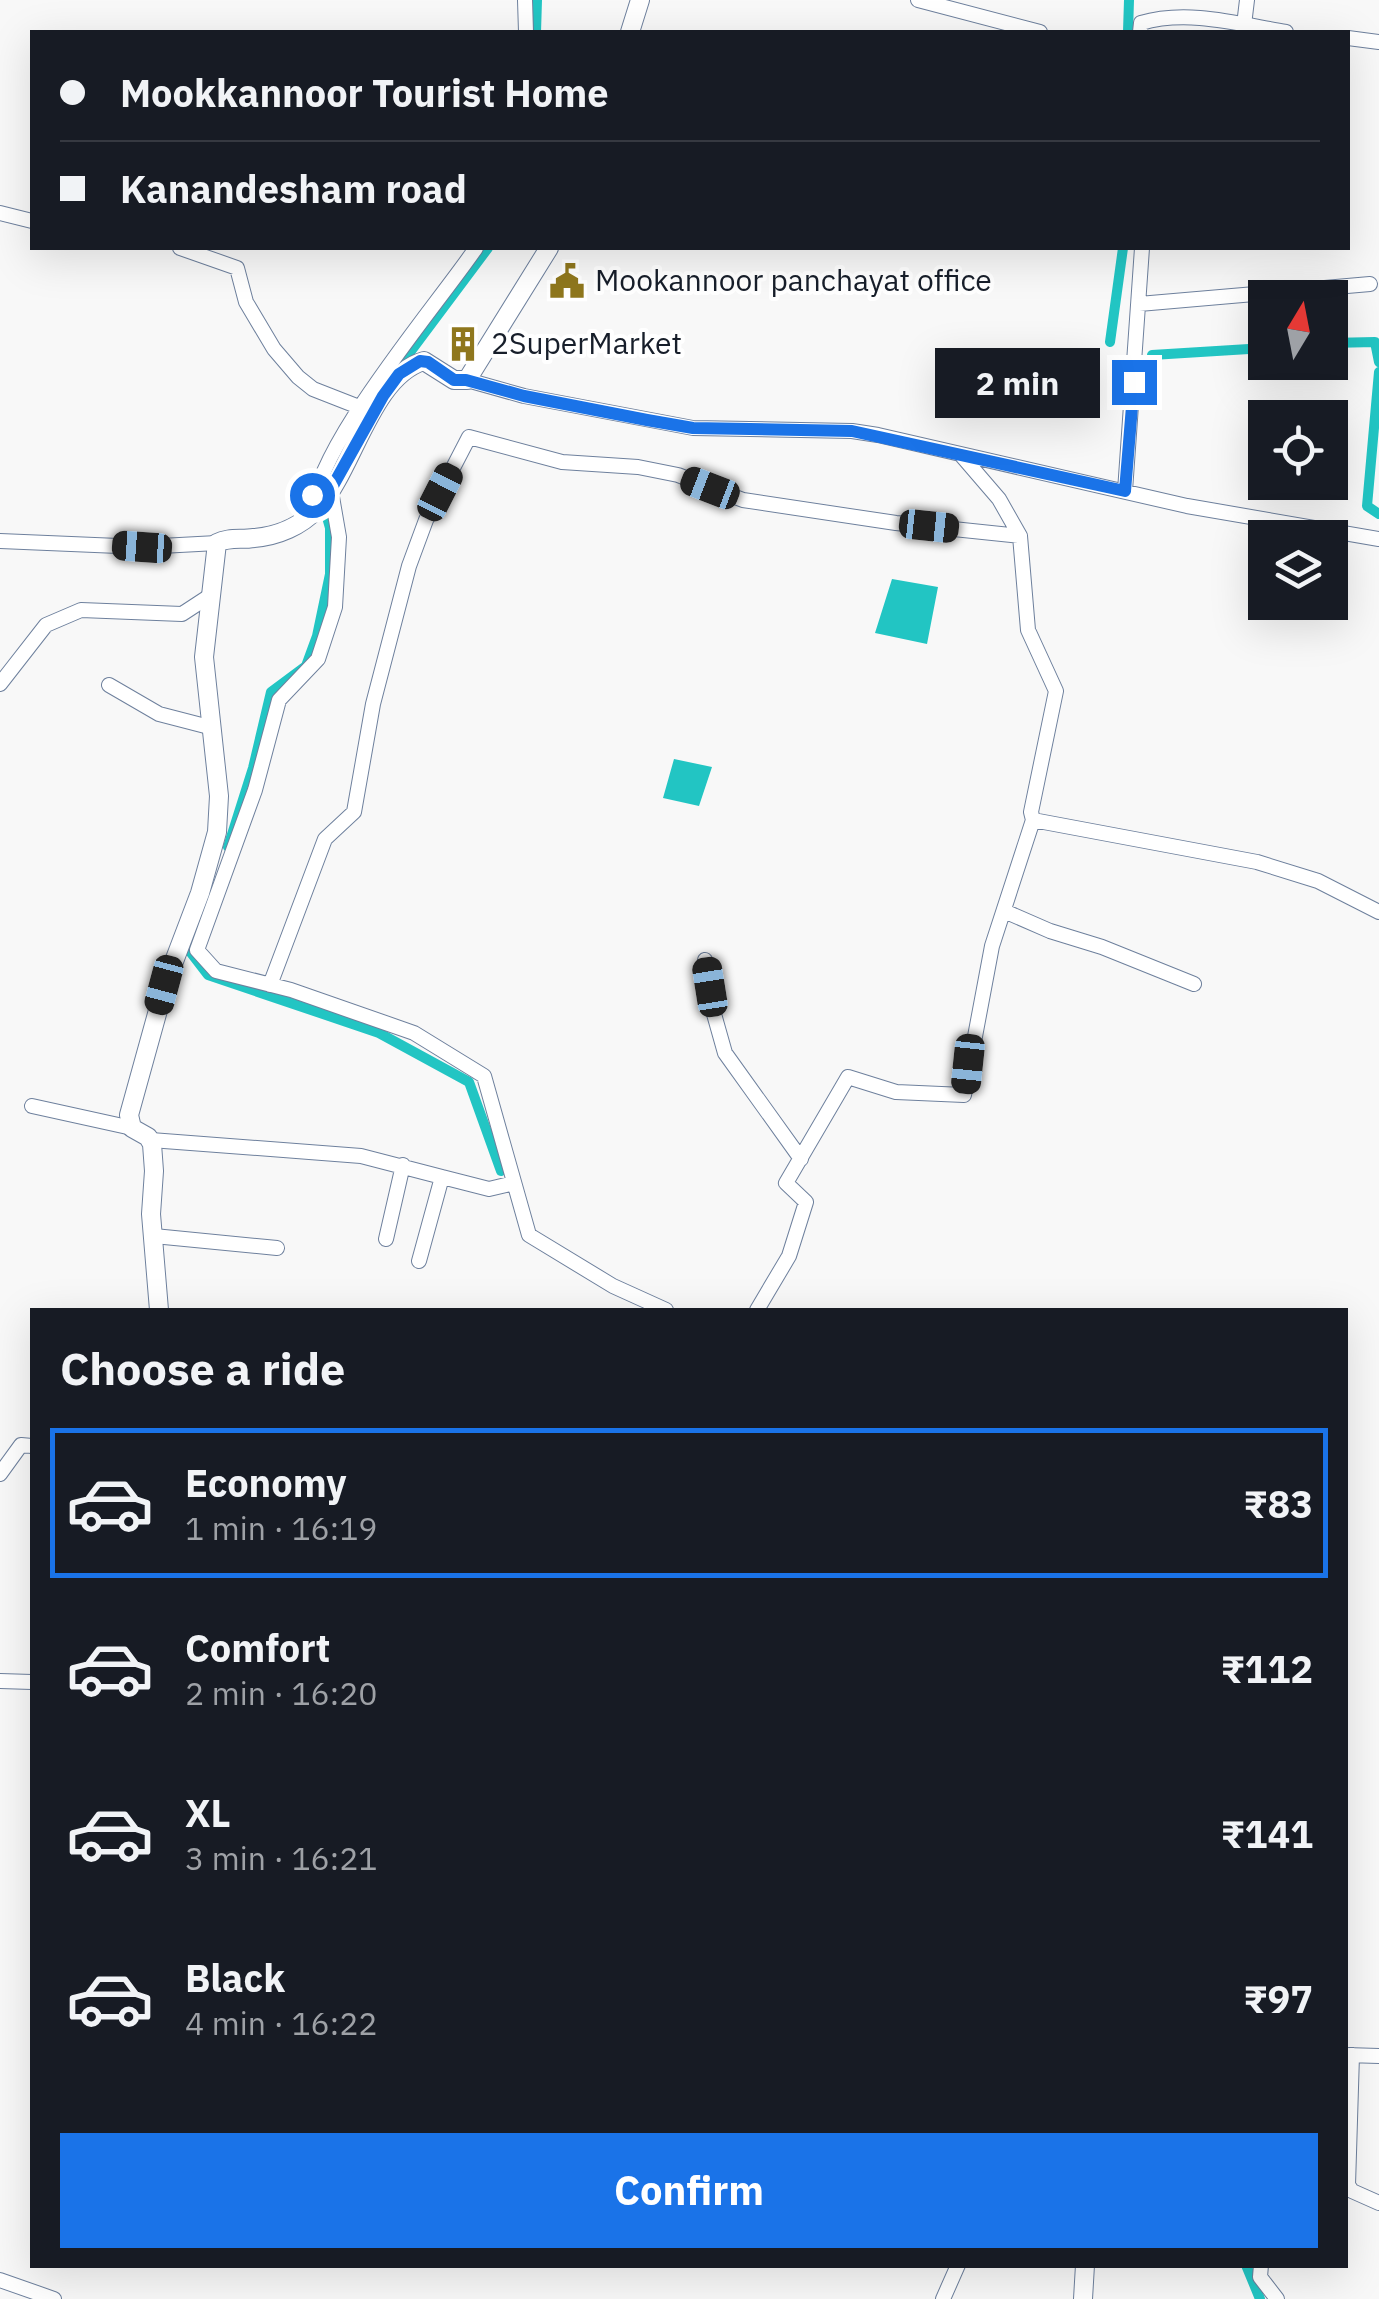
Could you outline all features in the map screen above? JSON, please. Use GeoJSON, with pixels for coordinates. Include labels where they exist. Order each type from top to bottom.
{"type":"FeatureCollection","features":[{"type":"Feature","properties":{"kind":"main road"},"geometry":{"type":"LineString","coordinates":[[631,30],[640,0]]}},
{"type":"Feature","properties":{"kind":"main road"},"geometry":{"type":"LineString","coordinates":[[159,1308],[151,1140],[132,1128],[130,1116],[164,985],[200,893],[217,832],[220,796],[204,657],[216,543],[282,532],[322,503],[399,374],[424,361],[454,380],[466,380],[549,250]]}},
{"type":"Feature","properties":{"kind":"main road"},"geometry":{"type":"LineString","coordinates":[[1083,2299],[1086,2268]]}},
{"type":"Feature","properties":{"kind":"street"},"geometry":{"type":"LineString","coordinates":[[525,0],[526,30]]}},
{"type":"Feature","properties":{"kind":"street"},"geometry":{"type":"LineString","coordinates":[[918,0],[1032,30]]}},
{"type":"Feature","properties":{"kind":"street"},"geometry":{"type":"LineString","coordinates":[[1244,25],[1247,0]]}},
{"type":"Feature","properties":{"kind":"street"},"geometry":{"type":"LineString","coordinates":[[1140,30],[1145,22],[1169,18],[1216,20],[1274,30]]}},
{"type":"Feature","properties":{"kind":"street"},"geometry":{"type":"LineString","coordinates":[[1350,38],[1379,42]]}},
{"type":"Feature","properties":{"kind":"street"},"geometry":{"type":"LineString","coordinates":[[0,213],[30,220]]}},
{"type":"Feature","properties":{"kind":"street"},"geometry":{"type":"LineString","coordinates":[[186,250],[237,268],[246,302],[274,349],[298,377],[313,389],[359,406]]}},
{"type":"Feature","properties":{"kind":"street"},"geometry":{"type":"LineString","coordinates":[[475,250],[359,406],[312,495],[322,503],[339,538],[334,607],[318,659],[279,700],[256,790],[197,950],[216,971],[270,985],[414,1034],[484,1076],[529,1235],[614,1286],[662,1308]]}},
{"type":"Feature","properties":{"kind":"street"},"geometry":{"type":"LineString","coordinates":[[1125,491],[1142,252]]}},
{"type":"Feature","properties":{"kind":"street"},"geometry":{"type":"LineString","coordinates":[[1139,304],[1370,284]]}},
{"type":"Feature","properties":{"kind":"street"},"geometry":{"type":"LineString","coordinates":[[466,380],[524,396],[693,428],[852,431],[1221,512],[1379,539]]}},
{"type":"Feature","properties":{"kind":"street"},"geometry":{"type":"LineString","coordinates":[[270,985],[326,839],[354,812],[373,704],[409,566],[426,520],[469,436],[562,462],[638,467],[678,476],[743,500],[1020,536]]}},
{"type":"Feature","properties":{"kind":"street"},"geometry":{"type":"LineString","coordinates":[[758,1308],[789,1256],[806,1202],[786,1183],[848,1077],[896,1092],[964,1095],[992,946],[1033,820],[1031,812],[1056,691],[1028,630],[1020,536],[1000,498],[962,456]]}},
{"type":"Feature","properties":{"kind":"street"},"geometry":{"type":"LineString","coordinates":[[0,541],[142,547],[216,543]]}},
{"type":"Feature","properties":{"kind":"street"},"geometry":{"type":"LineString","coordinates":[[0,684],[46,626],[81,610],[182,614],[208,597]]}},
{"type":"Feature","properties":{"kind":"street"},"geometry":{"type":"LineString","coordinates":[[109,685],[159,714],[213,728]]}},
{"type":"Feature","properties":{"kind":"street"},"geometry":{"type":"LineString","coordinates":[[1033,820],[1257,862],[1318,881],[1379,912]]}},
{"type":"Feature","properties":{"kind":"street"},"geometry":{"type":"LineString","coordinates":[[1004,911],[1050,932],[1102,946],[1194,984]]}},
{"type":"Feature","properties":{"kind":"street"},"geometry":{"type":"LineString","coordinates":[[705,960],[725,1053],[801,1159]]}},
{"type":"Feature","properties":{"kind":"street"},"geometry":{"type":"LineString","coordinates":[[32,1106],[132,1128]]}},
{"type":"Feature","properties":{"kind":"street"},"geometry":{"type":"LineString","coordinates":[[151,1140],[361,1156],[489,1188],[514,1183]]}},
{"type":"Feature","properties":{"kind":"street"},"geometry":{"type":"LineString","coordinates":[[386,1239],[403,1165]]}},
{"type":"Feature","properties":{"kind":"street"},"geometry":{"type":"LineString","coordinates":[[418,1261],[442,1177]]}},
{"type":"Feature","properties":{"kind":"street"},"geometry":{"type":"LineString","coordinates":[[154,1236],[277,1248]]}},
{"type":"Feature","properties":{"kind":"street"},"geometry":{"type":"LineString","coordinates":[[0,1474],[21,1445],[30,1446]]}},
{"type":"Feature","properties":{"kind":"street"},"geometry":{"type":"LineString","coordinates":[[0,1681],[30,1682]]}},
{"type":"Feature","properties":{"kind":"street"},"geometry":{"type":"LineString","coordinates":[[1379,2056],[1349,2055],[1348,2185],[1352,2191],[1379,2202]]}},
{"type":"Feature","properties":{"kind":"street"},"geometry":{"type":"LineString","coordinates":[[943,2299],[957,2268]]}},
{"type":"Feature","properties":{"kind":"street"},"geometry":{"type":"LineString","coordinates":[[1260,2268],[1260,2277],[1277,2299]]}},
{"type":"Feature","properties":{"kind":"street"},"geometry":{"type":"LineString","coordinates":[[0,2280],[54,2299]]}},
{"type":"Feature","properties":{"kind":"water"},"geometry":{"type":"Polygon","coordinates":[[[892,579],[938,587],[927,644],[875,633],[892,579]]]}},
{"type":"Feature","properties":{"kind":"water"},"geometry":{"type":"Polygon","coordinates":[[[674,759],[712,767],[699,806],[663,798],[674,759]]]}},
{"type":"Feature","properties":{"kind":"waterway"},"geometry":{"type":"LineString","coordinates":[[536,30],[537,0]]}},
{"type":"Feature","properties":{"kind":"waterway"},"geometry":{"type":"LineString","coordinates":[[1128,30],[1129,0]]}},
{"type":"Feature","properties":{"kind":"waterway"},"geometry":{"type":"LineString","coordinates":[[396,371],[487,250]]}},
{"type":"Feature","properties":{"kind":"waterway"},"geometry":{"type":"LineString","coordinates":[[1110,342],[1123,250]]}},
{"type":"Feature","properties":{"kind":"waterway"},"geometry":{"type":"LineString","coordinates":[[1348,343],[1375,342],[1379,362]]}},
{"type":"Feature","properties":{"kind":"waterway"},"geometry":{"type":"LineString","coordinates":[[1152,355],[1248,349]]}},
{"type":"Feature","properties":{"kind":"waterway"},"geometry":{"type":"LineString","coordinates":[[1379,372],[1367,506],[1379,514]]}},
{"type":"Feature","properties":{"kind":"waterway"},"geometry":{"type":"LineString","coordinates":[[228,847],[271,692],[306,666],[317,636],[330,574],[330,528],[323,503]]}},
{"type":"Feature","properties":{"kind":"waterway"},"geometry":{"type":"LineString","coordinates":[[212,891],[188,949],[208,975],[379,1033],[469,1082],[501,1171]]}},
{"type":"Feature","properties":{"kind":"waterway"},"geometry":{"type":"LineString","coordinates":[[1247,2268],[1260,2299]]}},
{"type":"Feature","properties":{"kind":"place","name":"Mookannoor panchayat office"},"geometry":{"type":"Point","coordinates":[567,281]}},
{"type":"Feature","properties":{"kind":"place","name":"2SuperMarket"},"geometry":{"type":"Point","coordinates":[463,344]}},
{"type":"Feature","properties":{"kind":"route"},"geometry":{"type":"LineString","coordinates":[[312,495],[313,514],[324,502],[383,396],[399,374],[420,361],[461,382],[647,420],[693,428],[852,431],[1125,491],[1134,382]]}}]}
